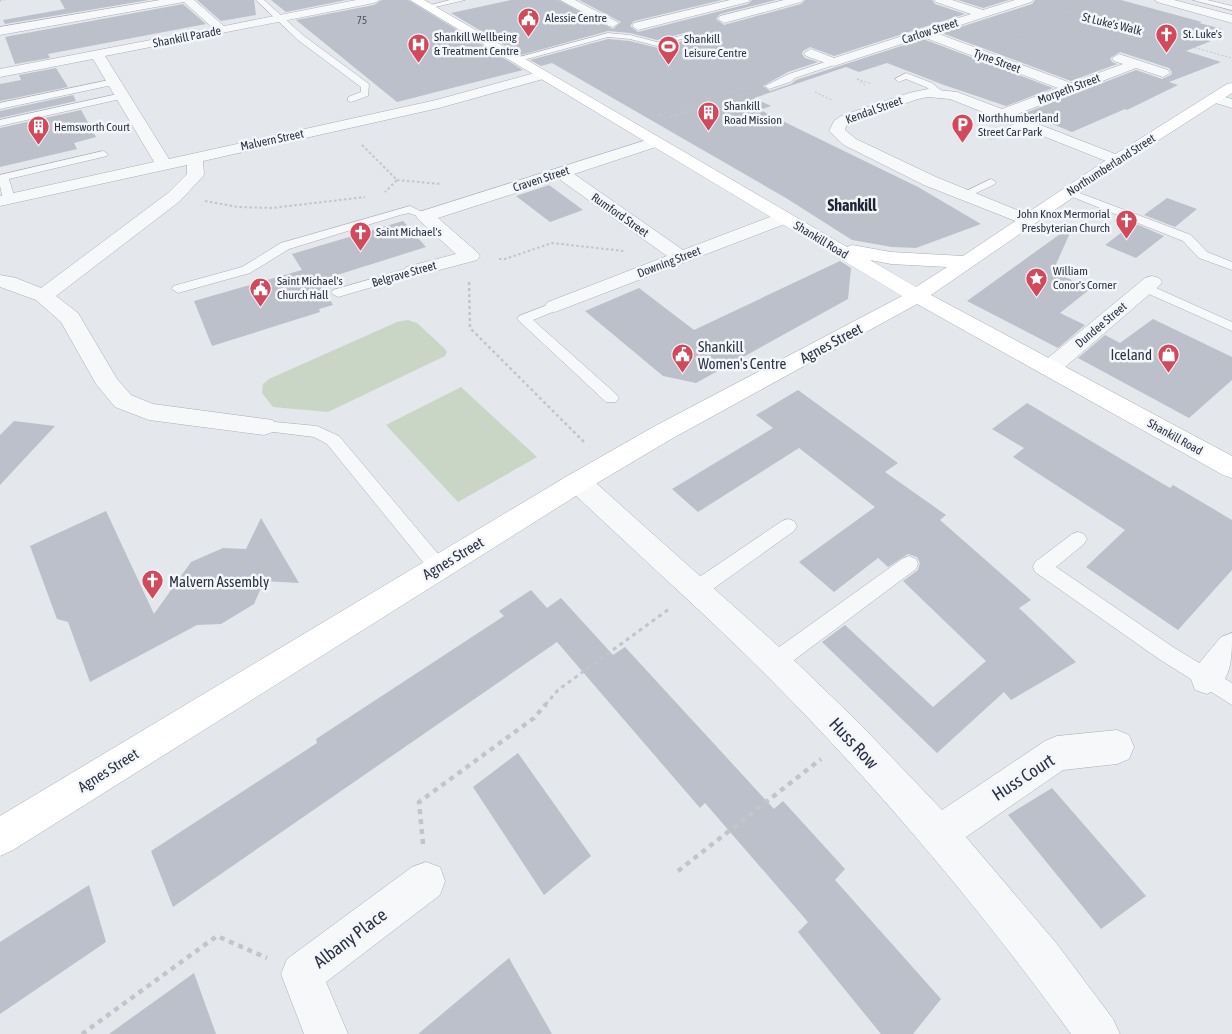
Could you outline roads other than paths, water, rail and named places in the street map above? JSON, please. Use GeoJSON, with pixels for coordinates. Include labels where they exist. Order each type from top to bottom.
{"type":"FeatureCollection","features":[{"type":"Feature","properties":{"kind":"main road","name":"Shankill Road"},"geometry":{"type":"LineString","coordinates":[[422,3],[917,296],[1229,461]]}},
{"type":"Feature","properties":{"kind":"main road","name":"Northumberland Street"},"geometry":{"type":"LineString","coordinates":[[917,296],[1116,160],[1232,87]]}},
{"type":"Feature","properties":{"kind":"main road"},"geometry":{"type":"LineString","coordinates":[[833,247],[891,258],[967,262]]}},
{"type":"Feature","properties":{"kind":"main road","name":"Agnes Street"},"geometry":{"type":"LineString","coordinates":[[0,837],[578,482],[664,432],[917,296]]}},
{"type":"Feature","properties":{"kind":"street"},"geometry":{"type":"LineString","coordinates":[[0,31],[180,0]]}},
{"type":"Feature","properties":{"kind":"street"},"geometry":{"type":"LineString","coordinates":[[188,0],[200,14],[212,20],[222,30]]}},
{"type":"Feature","properties":{"kind":"street","name":"Shankill Parade"},"geometry":{"type":"LineString","coordinates":[[0,72],[374,0]]}},
{"type":"Feature","properties":{"kind":"street"},"geometry":{"type":"LineString","coordinates":[[566,0],[613,23]]}},
{"type":"Feature","properties":{"kind":"street"},"geometry":{"type":"LineString","coordinates":[[638,26],[744,0]]}},
{"type":"Feature","properties":{"kind":"street"},"geometry":{"type":"LineString","coordinates":[[940,0],[981,15]]}},
{"type":"Feature","properties":{"kind":"street"},"geometry":{"type":"LineString","coordinates":[[1161,0],[1232,19]]}},
{"type":"Feature","properties":{"kind":"street"},"geometry":{"type":"LineString","coordinates":[[719,21],[788,1]]}},
{"type":"Feature","properties":{"kind":"street","name":"Carlow Street"},"geometry":{"type":"LineString","coordinates":[[834,62],[1025,1]]}},
{"type":"Feature","properties":{"kind":"street"},"geometry":{"type":"LineString","coordinates":[[61,7],[68,20]]}},
{"type":"Feature","properties":{"kind":"street","name":"Tyne Street"},"geometry":{"type":"LineString","coordinates":[[923,33],[1071,88]]}},
{"type":"Feature","properties":{"kind":"street"},"geometry":{"type":"LineString","coordinates":[[811,53],[834,62]]}},
{"type":"Feature","properties":{"kind":"street"},"geometry":{"type":"LineString","coordinates":[[97,54],[164,164]]}},
{"type":"Feature","properties":{"kind":"street","name":"Morpeth Street"},"geometry":{"type":"LineString","coordinates":[[1107,54],[1163,73]]}},
{"type":"Feature","properties":{"kind":"street","name":"Morpeth Street"},"geometry":{"type":"LineString","coordinates":[[1003,114],[1135,64]]}},
{"type":"Feature","properties":{"kind":"street","name":"Malvern Street"},"geometry":{"type":"LineString","coordinates":[[5,200],[439,104],[542,75]]}},
{"type":"Feature","properties":{"kind":"street","name":"Kendal Street"},"geometry":{"type":"LineString","coordinates":[[1028,221],[930,181],[850,142],[837,131],[838,124],[842,117],[914,96],[939,93],[960,98],[1003,114],[1116,160]]}},
{"type":"Feature","properties":{"kind":"street"},"geometry":{"type":"LineString","coordinates":[[1214,98],[1232,104]]}},
{"type":"Feature","properties":{"kind":"street","name":"Craven Street"},"geometry":{"type":"LineString","coordinates":[[425,216],[656,142]]}},
{"type":"Feature","properties":{"kind":"street"},"geometry":{"type":"LineString","coordinates":[[43,296],[134,225],[174,197],[196,175],[194,157]]}},
{"type":"Feature","properties":{"kind":"street","name":"Rumford Street"},"geometry":{"type":"LineString","coordinates":[[561,172],[680,257]]}},
{"type":"Feature","properties":{"kind":"street","name":"Belgrave Street"},"geometry":{"type":"LineString","coordinates":[[413,272],[465,257],[425,216]]}},
{"type":"Feature","properties":{"kind":"street","name":"Downing Street"},"geometry":{"type":"LineString","coordinates":[[555,306],[784,218]]}},
{"type":"Feature","properties":{"kind":"street"},"geometry":{"type":"LineString","coordinates":[[0,281],[43,296],[80,316],[108,384],[123,401],[149,412],[264,426]]}},
{"type":"Feature","properties":{"kind":"street","name":"Dundee Street"},"geometry":{"type":"LineString","coordinates":[[1050,368],[1149,284]]}},
{"type":"Feature","properties":{"kind":"street","name":"Huss Row"},"geometry":{"type":"LineString","coordinates":[[578,482],[776,662],[849,737],[939,834],[1042,958],[1098,1034]]}},
{"type":"Feature","properties":{"kind":"street"},"geometry":{"type":"LineString","coordinates":[[1219,687],[1232,648]]}},
{"type":"Feature","properties":{"kind":"street","name":"Huss Court"},"geometry":{"type":"LineString","coordinates":[[939,834],[1057,753],[1118,747]]}},
{"type":"Feature","properties":{"kind":"street","name":"Albany Place"},"geometry":{"type":"LineString","coordinates":[[326,1034],[302,974],[426,881]]}},
{"type":"Feature","properties":{"kind":"lane"},"geometry":{"type":"LineString","coordinates":[[260,0],[301,38],[366,86],[365,94],[351,99]]}},
{"type":"Feature","properties":{"kind":"lane"},"geometry":{"type":"LineString","coordinates":[[422,3],[459,0]]}},
{"type":"Feature","properties":{"kind":"lane"},"geometry":{"type":"LineString","coordinates":[[1197,0],[1232,8]]}},
{"type":"Feature","properties":{"kind":"lane"},"geometry":{"type":"LineString","coordinates":[[516,59],[608,35],[630,37],[657,44],[688,36]]}},
{"type":"Feature","properties":{"kind":"lane","name":"Carlow Street"},"geometry":{"type":"LineString","coordinates":[[766,85],[834,62]]}},
{"type":"Feature","properties":{"kind":"lane"},"geometry":{"type":"LineString","coordinates":[[899,78],[906,76],[929,85],[939,93]]}},
{"type":"Feature","properties":{"kind":"lane"},"geometry":{"type":"LineString","coordinates":[[0,106],[114,82]]}},
{"type":"Feature","properties":{"kind":"lane"},"geometry":{"type":"LineString","coordinates":[[0,122],[122,96]]}},
{"type":"Feature","properties":{"kind":"lane"},"geometry":{"type":"LineString","coordinates":[[991,136],[1025,123]]}},
{"type":"Feature","properties":{"kind":"lane"},"geometry":{"type":"LineString","coordinates":[[5,200],[4,178],[103,154]]}},
{"type":"Feature","properties":{"kind":"lane"},"geometry":{"type":"LineString","coordinates":[[964,195],[990,182]]}},
{"type":"Feature","properties":{"kind":"lane"},"geometry":{"type":"LineString","coordinates":[[1069,192],[1187,238],[1203,255],[1232,266]]}},
{"type":"Feature","properties":{"kind":"lane"},"geometry":{"type":"LineString","coordinates":[[178,289],[246,270],[285,246],[398,212],[410,209],[425,216]]}},
{"type":"Feature","properties":{"kind":"lane","name":"Belgrave Street"},"geometry":{"type":"LineString","coordinates":[[338,292],[413,272]]}},
{"type":"Feature","properties":{"kind":"lane"},"geometry":{"type":"LineString","coordinates":[[1149,284],[1232,327]]}},
{"type":"Feature","properties":{"kind":"lane"},"geometry":{"type":"LineString","coordinates":[[555,306],[524,319],[611,398]]}},
{"type":"Feature","properties":{"kind":"lane"},"geometry":{"type":"LineString","coordinates":[[264,426],[316,432],[333,440],[438,567]]}},
{"type":"Feature","properties":{"kind":"lane"},"geometry":{"type":"LineString","coordinates":[[696,590],[788,526]]}},
{"type":"Feature","properties":{"kind":"lane"},"geometry":{"type":"LineString","coordinates":[[1078,539],[1042,567],[1166,653],[1219,687]]}},
{"type":"Feature","properties":{"kind":"lane"},"geometry":{"type":"LineString","coordinates":[[776,662],[909,564]]}},
{"type":"Feature","properties":{"kind":"place","name":"Alessie Centre"},"geometry":{"type":"Point","coordinates":[529,37]}},
{"type":"Feature","properties":{"kind":"place","name":"St. Luke's"},"geometry":{"type":"Point","coordinates":[1167,53]}},
{"type":"Feature","properties":{"kind":"place","name":"Shankill Wellbeing & Treatment Centre"},"geometry":{"type":"Point","coordinates":[418,63]}},
{"type":"Feature","properties":{"kind":"place","name":"Shankill Leisure Centre"},"geometry":{"type":"Point","coordinates":[668,65]}},
{"type":"Feature","properties":{"kind":"place","name":"Shankill Road Mission"},"geometry":{"type":"Point","coordinates":[708,132]}},
{"type":"Feature","properties":{"kind":"place","name":"Northhumberland Street Car Park"},"geometry":{"type":"Point","coordinates":[962,144]}},
{"type":"Feature","properties":{"kind":"place","name":"Hemsworth Court"},"geometry":{"type":"Point","coordinates":[38,146]}},
{"type":"Feature","properties":{"kind":"place","name":"John Knox Mermorial Presbyterian Church"},"geometry":{"type":"Point","coordinates":[1126,240]}},
{"type":"Feature","properties":{"kind":"place","name":"Saint Michael's"},"geometry":{"type":"Point","coordinates":[360,251]}},
{"type":"Feature","properties":{"kind":"place","name":"William Conor's Corner"},"geometry":{"type":"Point","coordinates":[1037,297]}},
{"type":"Feature","properties":{"kind":"place","name":"Saint Michael's Church Hall"},"geometry":{"type":"Point","coordinates":[261,307]}},
{"type":"Feature","properties":{"kind":"place","name":"Iceland"},"geometry":{"type":"Point","coordinates":[1168,373]}},
{"type":"Feature","properties":{"kind":"place","name":"Shankill Women's Centre"},"geometry":{"type":"Point","coordinates":[682,374]}},
{"type":"Feature","properties":{"kind":"place","name":"Malvern Assembly"},"geometry":{"type":"Point","coordinates":[153,600]}},
{"type":"Feature","properties":{"kind":"district","name":"Shankill"},"geometry":{"type":"Point","coordinates":[852,205]}}]}
